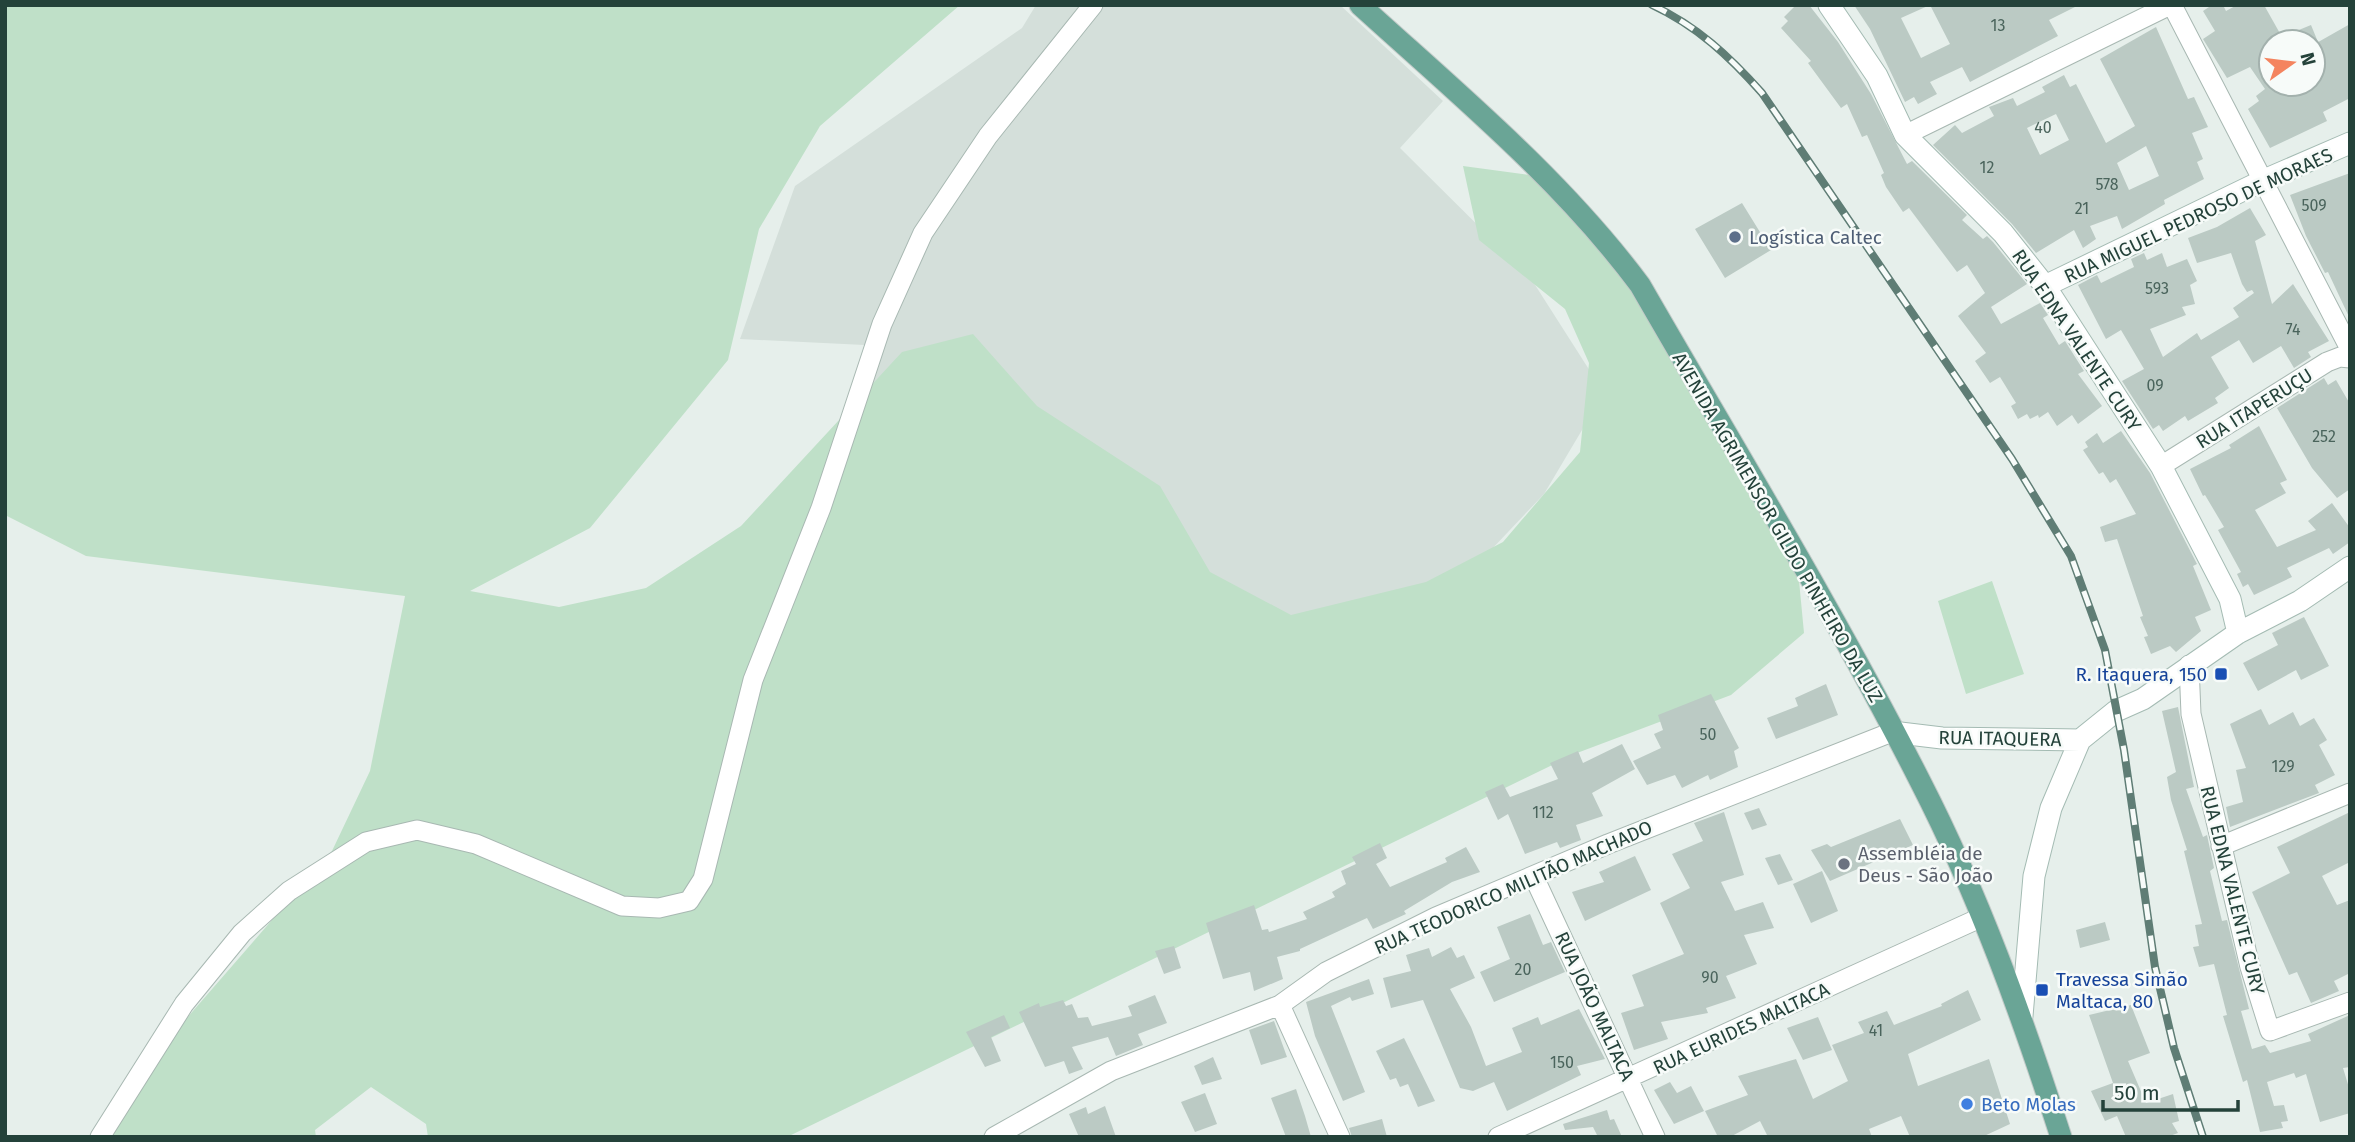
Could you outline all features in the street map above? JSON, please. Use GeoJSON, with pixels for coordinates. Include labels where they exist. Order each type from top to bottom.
{"type":"FeatureCollection","features":[{"type":"Feature","properties":{"kind":"main road","name":"AVENIDA AGRIMENSOR GILDO PINHEIRO DA LUZ"},"geometry":{"type":"LineString","coordinates":[[1360,5],[1553,181],[1610,244],[1640,285],[1871,689],[1921,783],[1982,917],[2022,1016],[2061,1137]]}},
{"type":"Feature","properties":{"kind":"street"},"geometry":{"type":"LineString","coordinates":[[100,1137],[184,1004],[242,933],[289,891],[366,842],[417,830],[476,844],[622,906],[659,908],[689,901],[704,879],[753,680],[821,508],[882,324],[923,233],[988,136],[1093,5]]}},
{"type":"Feature","properties":{"kind":"street","name":"RUA EDNA VALENTE CURY"},"geometry":{"type":"LineString","coordinates":[[1829,5],[1877,76],[1905,135],[2003,233],[2045,286],[2161,466],[2230,598],[2238,633]]}},
{"type":"Feature","properties":{"kind":"street"},"geometry":{"type":"LineString","coordinates":[[1905,135],[2171,5],[2350,349]]}},
{"type":"Feature","properties":{"kind":"street","name":"RUA MIGUEL PEDROSO DE MORAES"},"geometry":{"type":"LineString","coordinates":[[2045,286],[2262,181],[2350,143]]}},
{"type":"Feature","properties":{"kind":"street","name":"RUA ITAPERUÇU"},"geometry":{"type":"LineString","coordinates":[[2161,466],[2327,362],[2340,357],[2350,358]]}},
{"type":"Feature","properties":{"kind":"street","name":"RUA ITAQUERA"},"geometry":{"type":"LineString","coordinates":[[1892,732],[1942,738],[2080,740],[2116,711],[2143,699],[2238,633],[2300,601],[2350,566]]}},
{"type":"Feature","properties":{"kind":"street","name":"RUA EDNA VALENTE CURY"},"geometry":{"type":"LineString","coordinates":[[2189,665],[2191,714],[2250,967],[2270,1031],[2350,1002]]}},
{"type":"Feature","properties":{"kind":"street","name":"RUA TEODORICO MILITÃO MACHADO"},"geometry":{"type":"LineString","coordinates":[[994,1137],[1111,1071],[1280,1005],[1326,972],[1436,917],[1608,844],[1892,732]]}},
{"type":"Feature","properties":{"kind":"street"},"geometry":{"type":"LineString","coordinates":[[2022,1016],[2034,876],[2051,808],[2080,740]]}},
{"type":"Feature","properties":{"kind":"street"},"geometry":{"type":"LineString","coordinates":[[2221,846],[2350,793]]}},
{"type":"Feature","properties":{"kind":"street","name":"RUA JOÃO MALTACA"},"geometry":{"type":"LineString","coordinates":[[1534,877],[1655,1137]]}},
{"type":"Feature","properties":{"kind":"street","name":"RUA EURIDES MALTACA"},"geometry":{"type":"LineString","coordinates":[[1498,1137],[1982,917]]}},
{"type":"Feature","properties":{"kind":"street"},"geometry":{"type":"LineString","coordinates":[[1280,1005],[1340,1137]]}},
{"type":"Feature","properties":{"kind":"shaded area"},"geometry":{"type":"Polygon","coordinates":[[[1036,5],[1340,5],[1443,101],[1400,148],[1530,277],[1604,393],[1544,494],[1455,588],[1287,648],[780,639],[885,346],[740,339],[795,186],[1022,28],[1036,5]]]}},
{"type":"Feature","properties":{"kind":"green space"},"geometry":{"type":"Polygon","coordinates":[[[5,5],[960,5],[820,126],[759,229],[728,360],[590,528],[470,591],[559,607],[646,588],[741,526],[902,352],[973,334],[1037,406],[1160,486],[1210,572],[1291,615],[1426,582],[1503,542],[1580,452],[1589,363],[1565,309],[1479,240],[1463,166],[1545,177],[1610,249],[1798,570],[1804,633],[1731,695],[1577,753],[787,1137],[428,1137],[426,1124],[371,1087],[315,1130],[316,1137],[92,1137],[133,1080],[332,851],[370,771],[405,596],[86,556],[5,515],[5,5]]]}},
{"type":"Feature","properties":{"kind":"green space"},"geometry":{"type":"Polygon","coordinates":[[[1992,581],[2024,674],[1966,694],[1938,601],[1992,581]]]}},
{"type":"Feature","properties":{"kind":"building"},"geometry":{"type":"Polygon","coordinates":[[[1796,5],[1809,5],[1838,42],[1871,94],[1907,164],[1912,161],[1967,215],[1962,220],[1983,239],[1987,236],[2027,284],[1991,307],[2001,324],[2040,303],[2048,315],[2043,318],[2059,345],[2065,341],[2084,371],[2078,374],[2102,406],[2078,424],[2072,415],[2057,426],[2048,412],[2039,418],[2038,415],[2030,419],[2027,414],[2018,419],[2011,406],[2016,403],[2000,377],[1990,383],[1975,361],[1986,353],[1958,316],[1985,293],[1967,265],[1957,272],[1909,208],[1903,212],[1886,187],[1881,175],[1884,173],[1867,135],[1862,137],[1847,104],[1841,108],[1808,63],[1811,61],[1781,28],[1788,21],[1784,17],[1796,5]]]}},
{"type":"Feature","properties":{"kind":"building"},"geometry":{"type":"Polygon","coordinates":[[[1854,5],[1930,5],[2079,5],[2049,20],[2058,36],[1970,82],[1962,67],[1930,82],[1937,94],[1918,104],[1914,97],[1905,102],[1870,29],[1854,5]],[[1930,5],[1901,18],[1921,58],[1950,44],[1930,5]]]}},
{"type":"Feature","properties":{"kind":"building"},"geometry":{"type":"Polygon","coordinates":[[[2212,5],[2223,5],[2226,11],[2237,5],[2264,5],[2277,28],[2257,28],[2257,77],[2250,67],[2227,78],[2203,39],[2215,31],[2203,11],[2212,5]]]}},
{"type":"Feature","properties":{"kind":"building"},"geometry":{"type":"Polygon","coordinates":[[[2350,24],[2350,98],[2323,112],[2327,121],[2270,148],[2248,109],[2259,101],[2257,98],[2327,98],[2327,37],[2350,24]]]}},
{"type":"Feature","properties":{"kind":"building"},"geometry":{"type":"Polygon","coordinates":[[[2156,27],[2188,99],[2194,97],[2208,127],[2192,133],[2203,159],[2197,162],[2204,179],[2164,200],[2165,204],[2122,229],[2117,216],[2090,226],[2096,239],[2083,248],[2074,230],[2036,253],[2012,224],[1933,145],[1955,125],[1962,133],[1994,116],[1989,107],[2013,98],[2017,106],[2045,92],[2042,87],[2064,75],[2070,87],[2076,84],[2106,143],[2135,126],[2100,59],[2156,27]],[[2056,114],[2027,128],[2040,155],[2069,140],[2056,114]],[[2146,146],[2117,163],[2129,190],[2159,176],[2146,146]]]}},
{"type":"Feature","properties":{"kind":"building"},"geometry":{"type":"Polygon","coordinates":[[[2350,173],[2350,319],[2328,272],[2325,273],[2306,236],[2290,195],[2350,173]]]}},
{"type":"Feature","properties":{"kind":"building"},"geometry":{"type":"Polygon","coordinates":[[[1742,203],[1771,250],[1725,278],[1695,229],[1742,203]]]}},
{"type":"Feature","properties":{"kind":"building"},"geometry":{"type":"Polygon","coordinates":[[[2250,208],[2266,235],[2255,241],[2272,304],[2293,284],[2329,341],[2308,352],[2311,357],[2294,368],[2281,346],[2253,363],[2239,340],[2211,357],[2229,388],[2215,398],[2218,403],[2188,421],[2185,416],[2163,431],[2159,425],[2153,429],[2122,381],[2144,369],[2121,330],[2106,339],[2078,285],[2097,275],[2101,283],[2134,267],[2131,259],[2144,253],[2147,260],[2162,253],[2167,267],[2187,259],[2197,281],[2190,285],[2195,304],[2182,307],[2186,315],[2150,329],[2163,357],[2197,333],[2201,340],[2239,317],[2233,308],[2254,293],[2252,290],[2247,292],[2242,284],[2231,253],[2197,263],[2188,238],[2217,227],[2250,208]]]}},
{"type":"Feature","properties":{"kind":"building"},"geometry":{"type":"Polygon","coordinates":[[[2324,378],[2328,385],[2336,380],[2350,404],[2350,489],[2337,498],[2312,468],[2277,408],[2324,378]]]}},
{"type":"Feature","properties":{"kind":"building"},"geometry":{"type":"Polygon","coordinates":[[[2259,426],[2287,480],[2280,483],[2286,493],[2255,510],[2277,547],[2316,530],[2308,521],[2332,503],[2350,528],[2350,542],[2333,554],[2329,548],[2287,568],[2292,577],[2254,595],[2248,584],[2243,587],[2237,574],[2241,572],[2218,530],[2224,527],[2205,495],[2203,496],[2190,469],[2231,448],[2229,445],[2259,426]]]}},
{"type":"Feature","properties":{"kind":"building"},"geometry":{"type":"Polygon","coordinates":[[[2121,431],[2150,473],[2197,564],[2193,566],[2211,610],[2195,617],[2201,631],[2176,652],[2170,646],[2151,654],[2144,637],[2148,636],[2140,617],[2143,616],[2117,539],[2105,542],[2100,527],[2136,514],[2116,479],[2110,483],[2103,472],[2099,474],[2083,450],[2088,447],[2085,442],[2097,433],[2103,443],[2121,431]]]}},
{"type":"Feature","properties":{"kind":"building"},"geometry":{"type":"Polygon","coordinates":[[[2304,617],[2329,666],[2301,680],[2296,670],[2258,691],[2243,663],[2278,645],[2272,633],[2304,617]]]}},
{"type":"Feature","properties":{"kind":"building"},"geometry":{"type":"Polygon","coordinates":[[[1826,684],[1838,715],[1776,739],[1767,718],[1798,706],[1795,698],[1826,684]]]}},
{"type":"Feature","properties":{"kind":"building"},"geometry":{"type":"Polygon","coordinates":[[[1711,694],[1739,748],[1734,751],[1738,767],[1710,780],[1708,775],[1682,788],[1675,775],[1647,785],[1633,761],[1661,748],[1654,734],[1663,730],[1658,715],[1711,694]]]}},
{"type":"Feature","properties":{"kind":"building"},"geometry":{"type":"Polygon","coordinates":[[[2178,707],[2194,787],[2186,789],[2203,837],[2207,835],[2214,868],[2210,871],[2222,921],[2227,920],[2249,1009],[2241,1011],[2252,1049],[2265,1045],[2270,1053],[2311,1041],[2308,1034],[2350,1015],[2350,1067],[2343,1068],[2350,1091],[2350,1113],[2320,1122],[2306,1074],[2296,1078],[2294,1073],[2267,1082],[2274,1106],[2284,1105],[2288,1121],[2281,1122],[2283,1128],[2260,1132],[2247,1080],[2243,1082],[2223,1016],[2227,1015],[2214,964],[2199,967],[2193,947],[2199,946],[2195,925],[2202,924],[2184,851],[2187,850],[2171,800],[2167,777],[2176,772],[2162,711],[2178,707]]]}},
{"type":"Feature","properties":{"kind":"building"},"geometry":{"type":"Polygon","coordinates":[[[2261,709],[2269,725],[2293,712],[2300,726],[2314,718],[2327,740],[2319,745],[2335,775],[2315,785],[2319,793],[2230,827],[2226,807],[2243,802],[2236,770],[2246,768],[2230,724],[2261,709]]]}},
{"type":"Feature","properties":{"kind":"building"},"geometry":{"type":"Polygon","coordinates":[[[1622,744],[1635,769],[1592,793],[1603,816],[1576,825],[1581,840],[1560,848],[1557,842],[1525,854],[1508,814],[1498,820],[1485,792],[1503,784],[1510,797],[1558,779],[1550,763],[1578,751],[1583,763],[1622,744]]]}},
{"type":"Feature","properties":{"kind":"building"},"geometry":{"type":"Polygon","coordinates":[[[1759,808],[1767,825],[1752,830],[1744,813],[1759,808]]]}},
{"type":"Feature","properties":{"kind":"building"},"geometry":{"type":"Polygon","coordinates":[[[1724,812],[1744,875],[1721,882],[1735,911],[1763,902],[1774,928],[1744,935],[1757,964],[1726,976],[1736,998],[1706,1008],[1708,1013],[1661,1022],[1668,1039],[1634,1050],[1621,1013],[1644,1006],[1632,975],[1684,954],[1660,903],[1690,888],[1672,854],[1703,841],[1694,823],[1724,812]]]}},
{"type":"Feature","properties":{"kind":"building"},"geometry":{"type":"Polygon","coordinates":[[[2350,812],[2350,862],[2322,876],[2337,905],[2350,900],[2350,973],[2334,981],[2339,991],[2311,1003],[2297,972],[2289,975],[2252,892],[2290,873],[2277,847],[2350,812]]]}},
{"type":"Feature","properties":{"kind":"building","name":"Assembléia de Deus - São João"},"geometry":{"type":"Polygon","coordinates":[[[1900,819],[1913,845],[1830,881],[1811,850],[1827,844],[1831,847],[1900,819]]]}},
{"type":"Feature","properties":{"kind":"building"},"geometry":{"type":"Polygon","coordinates":[[[1380,843],[1387,858],[1376,864],[1390,887],[1447,862],[1445,858],[1466,847],[1480,872],[1452,882],[1404,911],[1406,914],[1373,929],[1367,918],[1300,951],[1277,957],[1283,979],[1254,991],[1250,972],[1223,979],[1206,923],[1254,905],[1262,930],[1268,929],[1269,932],[1307,919],[1303,912],[1335,897],[1332,892],[1346,884],[1341,871],[1356,864],[1352,857],[1380,843]]]}},
{"type":"Feature","properties":{"kind":"building"},"geometry":{"type":"Polygon","coordinates":[[[1780,854],[1793,880],[1778,885],[1765,858],[1780,854]]]}},
{"type":"Feature","properties":{"kind":"building"},"geometry":{"type":"Polygon","coordinates":[[[1635,856],[1651,890],[1585,921],[1572,892],[1604,882],[1599,872],[1635,856]]]}},
{"type":"Feature","properties":{"kind":"building"},"geometry":{"type":"Polygon","coordinates":[[[1822,871],[1838,911],[1811,923],[1793,884],[1822,871]]]}},
{"type":"Feature","properties":{"kind":"building"},"geometry":{"type":"Polygon","coordinates":[[[1530,914],[1543,945],[1551,942],[1565,972],[1494,1002],[1480,972],[1510,959],[1497,927],[1530,914]]]}},
{"type":"Feature","properties":{"kind":"building"},"geometry":{"type":"Polygon","coordinates":[[[2105,922],[2110,940],[2080,948],[2076,930],[2105,922]]]}},
{"type":"Feature","properties":{"kind":"building"},"geometry":{"type":"Polygon","coordinates":[[[1174,946],[1181,968],[1164,974],[1155,951],[1174,946]]]}},
{"type":"Feature","properties":{"kind":"building"},"geometry":{"type":"Polygon","coordinates":[[[1451,947],[1457,958],[1464,955],[1475,978],[1450,989],[1471,1027],[1486,1066],[1522,1052],[1512,1028],[1538,1017],[1541,1025],[1579,1009],[1605,1059],[1577,1066],[1581,1075],[1507,1111],[1494,1082],[1473,1091],[1460,1088],[1423,1000],[1391,1008],[1383,978],[1411,971],[1406,955],[1429,948],[1432,957],[1451,947]]]}},
{"type":"Feature","properties":{"kind":"building"},"geometry":{"type":"Polygon","coordinates":[[[1369,979],[1374,994],[1352,1001],[1350,997],[1331,1006],[1365,1092],[1343,1101],[1315,1036],[1306,1002],[1369,979]]]}},
{"type":"Feature","properties":{"kind":"building"},"geometry":{"type":"Polygon","coordinates":[[[1968,990],[1981,1020],[1908,1054],[1918,1086],[1989,1059],[2010,1124],[1982,1137],[1910,1137],[1901,1116],[1869,1129],[1872,1137],[1768,1137],[1760,1121],[1730,1137],[1718,1137],[1705,1111],[1748,1095],[1738,1076],[1796,1059],[1813,1099],[1848,1081],[1832,1045],[1864,1033],[1858,1022],[1887,1011],[1894,1025],[1942,1006],[1941,1004],[1968,990]]]}},
{"type":"Feature","properties":{"kind":"building"},"geometry":{"type":"Polygon","coordinates":[[[1155,995],[1167,1023],[1138,1034],[1143,1045],[1116,1056],[1108,1037],[1072,1047],[1083,1069],[1069,1074],[1064,1061],[1045,1067],[1019,1012],[1039,1003],[1040,1007],[1063,1000],[1066,1006],[1072,1004],[1078,1018],[1088,1017],[1092,1026],[1132,1016],[1128,1006],[1155,995]]]}},
{"type":"Feature","properties":{"kind":"building"},"geometry":{"type":"Polygon","coordinates":[[[2131,1005],[2150,1053],[2128,1061],[2146,1103],[2173,1094],[2179,1121],[2172,1123],[2178,1133],[2167,1137],[2126,1137],[2117,1116],[2105,1121],[2091,1091],[2113,1083],[2089,1015],[2131,1005]]]}},
{"type":"Feature","properties":{"kind":"building"},"geometry":{"type":"Polygon","coordinates":[[[1004,1015],[1010,1028],[991,1037],[1001,1061],[985,1067],[966,1032],[1004,1015]]]}},
{"type":"Feature","properties":{"kind":"building"},"geometry":{"type":"Polygon","coordinates":[[[1818,1017],[1832,1050],[1803,1060],[1787,1028],[1818,1017]]]}},
{"type":"Feature","properties":{"kind":"building"},"geometry":{"type":"Polygon","coordinates":[[[1274,1021],[1287,1057],[1261,1065],[1249,1030],[1274,1021]]]}},
{"type":"Feature","properties":{"kind":"building"},"geometry":{"type":"Polygon","coordinates":[[[1404,1038],[1435,1101],[1418,1107],[1408,1084],[1400,1087],[1396,1078],[1390,1080],[1376,1051],[1404,1038]]]}},
{"type":"Feature","properties":{"kind":"building"},"geometry":{"type":"Polygon","coordinates":[[[1213,1057],[1222,1079],[1202,1085],[1194,1066],[1213,1057]]]}},
{"type":"Feature","properties":{"kind":"building"},"geometry":{"type":"Polygon","coordinates":[[[1670,1082],[1677,1093],[1691,1086],[1704,1111],[1674,1124],[1654,1090],[1670,1082]]]}},
{"type":"Feature","properties":{"kind":"building"},"geometry":{"type":"Polygon","coordinates":[[[1296,1089],[1311,1137],[1286,1137],[1271,1098],[1296,1089]]]}},
{"type":"Feature","properties":{"kind":"building"},"geometry":{"type":"Polygon","coordinates":[[[1205,1093],[1217,1124],[1195,1132],[1181,1102],[1205,1093]]]}},
{"type":"Feature","properties":{"kind":"building"},"geometry":{"type":"Polygon","coordinates":[[[1105,1106],[1116,1137],[1079,1137],[1069,1114],[1086,1107],[1088,1114],[1105,1106]]]}},
{"type":"Feature","properties":{"kind":"building"},"geometry":{"type":"Polygon","coordinates":[[[1607,1110],[1610,1120],[1614,1119],[1622,1137],[1598,1137],[1593,1127],[1565,1130],[1563,1124],[1607,1110]]]}},
{"type":"Feature","properties":{"kind":"building"},"geometry":{"type":"Polygon","coordinates":[[[1382,1119],[1387,1137],[1352,1137],[1349,1128],[1382,1119]]]}},
{"type":"Feature","properties":{"kind":"railway"},"geometry":{"type":"LineString","coordinates":[[1652,5],[1684,22],[1712,43],[1762,93],[2012,459],[2071,556],[2105,650],[2124,750],[2155,967],[2174,1048],[2203,1137]]}},
{"type":"Feature","properties":{"kind":"place","name":"Logística Caltec"},"geometry":{"type":"Point","coordinates":[1735,237]}},
{"type":"Feature","properties":{"kind":"place","name":"R. Itaquera, 150"},"geometry":{"type":"Point","coordinates":[2221,674]}},
{"type":"Feature","properties":{"kind":"place","name":"Assembléia de Deus - São João"},"geometry":{"type":"Point","coordinates":[1844,864]}},
{"type":"Feature","properties":{"kind":"place","name":"Travessa Simão Maltaca, 80"},"geometry":{"type":"Point","coordinates":[2042,990]}},
{"type":"Feature","properties":{"kind":"place","name":"Beto Molas"},"geometry":{"type":"Point","coordinates":[1967,1104]}}]}
